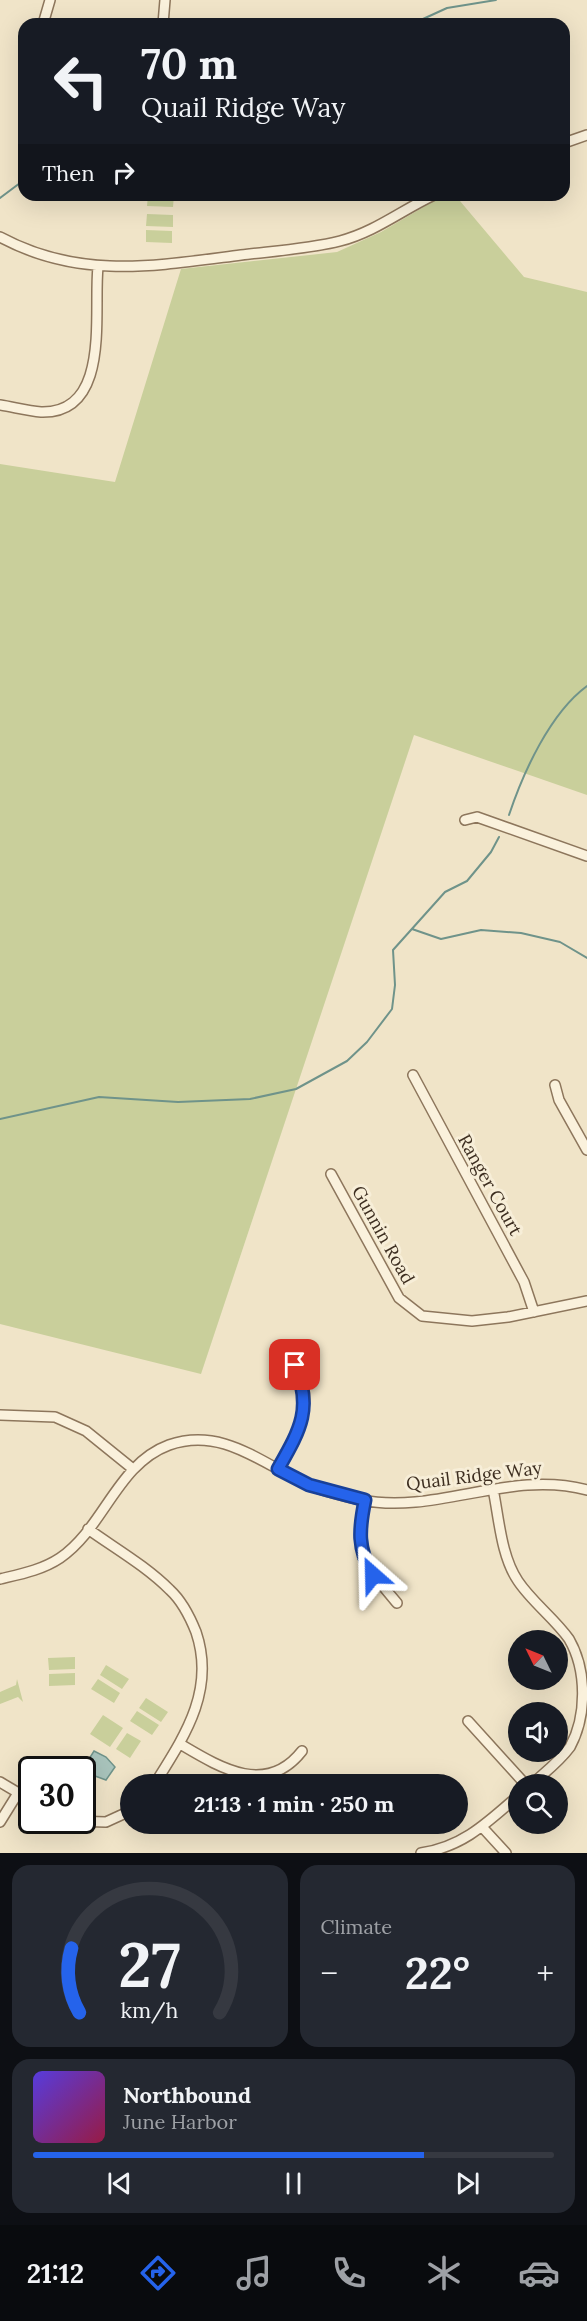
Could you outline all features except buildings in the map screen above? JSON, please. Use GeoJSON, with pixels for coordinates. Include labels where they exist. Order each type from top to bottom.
{"type":"FeatureCollection","features":[{"type":"Feature","properties":{"kind":"street"},"geometry":{"type":"LineString","coordinates":[[46,18],[50,0]]}},
{"type":"Feature","properties":{"kind":"street"},"geometry":{"type":"LineString","coordinates":[[164,18],[165,0]]}},
{"type":"Feature","properties":{"kind":"street"},"geometry":{"type":"LineString","coordinates":[[570,141],[587,135]]}},
{"type":"Feature","properties":{"kind":"street"},"geometry":{"type":"LineString","coordinates":[[0,237],[49,258],[98,267],[184,262],[341,241],[377,228],[424,201]]}},
{"type":"Feature","properties":{"kind":"street"},"geometry":{"type":"LineString","coordinates":[[0,405],[42,412],[64,408],[82,393],[95,365],[98,267]]}},
{"type":"Feature","properties":{"kind":"street"},"geometry":{"type":"LineString","coordinates":[[465,820],[477,817],[587,856]]}},
{"type":"Feature","properties":{"kind":"street","name":"Ranger Court"},"geometry":{"type":"LineString","coordinates":[[412,1075],[524,1282],[534,1312]]}},
{"type":"Feature","properties":{"kind":"street"},"geometry":{"type":"LineString","coordinates":[[555,1085],[559,1100],[587,1150]]}},
{"type":"Feature","properties":{"kind":"street","name":"Gunnin Road"},"geometry":{"type":"LineString","coordinates":[[331,1174],[399,1298],[410,1309],[422,1316],[472,1321],[534,1312],[587,1300]]}},
{"type":"Feature","properties":{"kind":"street"},"geometry":{"type":"LineString","coordinates":[[278,1469],[304,1418],[305,1396],[295,1365],[280,1353]]}},
{"type":"Feature","properties":{"kind":"street"},"geometry":{"type":"LineString","coordinates":[[0,1415],[55,1417],[86,1431],[134,1469]]}},
{"type":"Feature","properties":{"kind":"street","name":"Quail Ridge Way"},"geometry":{"type":"LineString","coordinates":[[0,1579],[46,1567],[62,1557],[88,1529],[143,1460],[168,1445],[185,1441],[210,1440],[229,1443],[309,1485],[365,1500],[434,1500],[540,1482],[587,1490]]}},
{"type":"Feature","properties":{"kind":"street"},"geometry":{"type":"LineString","coordinates":[[493,1489],[508,1562],[517,1580],[569,1639],[583,1670],[585,1710],[572,1745],[542,1774]]}},
{"type":"Feature","properties":{"kind":"street"},"geometry":{"type":"LineString","coordinates":[[365,1500],[359,1530],[364,1560],[397,1603]]}},
{"type":"Feature","properties":{"kind":"street"},"geometry":{"type":"LineString","coordinates":[[88,1529],[172,1591],[194,1626],[203,1655],[202,1689],[198,1708],[180,1744],[161,1774]]}},
{"type":"Feature","properties":{"kind":"street"},"geometry":{"type":"LineString","coordinates":[[468,1721],[516,1774]]}},
{"type":"Feature","properties":{"kind":"street"},"geometry":{"type":"LineString","coordinates":[[180,1744],[227,1770],[252,1775],[268,1774],[291,1765],[302,1751]]}},
{"type":"Feature","properties":{"kind":"street"},"geometry":{"type":"LineString","coordinates":[[0,1782],[18,1793],[0,1822]]}},
{"type":"Feature","properties":{"kind":"street"},"geometry":{"type":"LineString","coordinates":[[421,1853],[442,1850],[463,1841],[508,1805]]}},
{"type":"Feature","properties":{"kind":"street"},"geometry":{"type":"LineString","coordinates":[[96,1822],[106,1822],[120,1816]]}},
{"type":"Feature","properties":{"kind":"street"},"geometry":{"type":"LineString","coordinates":[[483,1827],[506,1853]]}},
{"type":"Feature","properties":{"kind":"green space"},"geometry":{"type":"Polygon","coordinates":[[[147,201],[174,201],[173,207],[147,206],[147,201]]]}},
{"type":"Feature","properties":{"kind":"green space"},"geometry":{"type":"Polygon","coordinates":[[[434,201],[460,201],[524,277],[587,292],[587,795],[414,735],[201,1374],[0,1324],[0,464],[115,482],[181,269],[337,252],[381,232],[434,201]]]}},
{"type":"Feature","properties":{"kind":"green space"},"geometry":{"type":"Polygon","coordinates":[[[147,214],[173,215],[173,227],[146,226],[147,214]]]}},
{"type":"Feature","properties":{"kind":"green space"},"geometry":{"type":"Polygon","coordinates":[[[146,230],[172,231],[172,243],[146,242],[146,230]]]}},
{"type":"Feature","properties":{"kind":"green space"},"geometry":{"type":"Polygon","coordinates":[[[75,1657],[75,1669],[49,1670],[48,1658],[75,1657]]]}},
{"type":"Feature","properties":{"kind":"green space"},"geometry":{"type":"Polygon","coordinates":[[[106,1665],[129,1679],[122,1689],[100,1675],[106,1665]]]}},
{"type":"Feature","properties":{"kind":"green space"},"geometry":{"type":"Polygon","coordinates":[[[75,1673],[75,1685],[49,1686],[49,1674],[75,1673]]]}},
{"type":"Feature","properties":{"kind":"green space"},"geometry":{"type":"Polygon","coordinates":[[[17,1679],[23,1702],[18,1697],[0,1704],[0,1692],[16,1685],[17,1679]]]}},
{"type":"Feature","properties":{"kind":"green space"},"geometry":{"type":"Polygon","coordinates":[[[98,1679],[120,1693],[114,1703],[91,1689],[98,1679]]]}},
{"type":"Feature","properties":{"kind":"green space"},"geometry":{"type":"Polygon","coordinates":[[[146,1698],[168,1712],[161,1722],[139,1708],[146,1698]]]}},
{"type":"Feature","properties":{"kind":"green space"},"geometry":{"type":"Polygon","coordinates":[[[137,1711],[159,1725],[152,1735],[130,1721],[137,1711]]]}},
{"type":"Feature","properties":{"kind":"green space"},"geometry":{"type":"Polygon","coordinates":[[[103,1715],[123,1728],[110,1747],[90,1734],[103,1715]]]}},
{"type":"Feature","properties":{"kind":"green space"},"geometry":{"type":"Polygon","coordinates":[[[127,1733],[141,1741],[130,1758],[116,1749],[127,1733]]]}},
{"type":"Feature","properties":{"kind":"water"},"geometry":{"type":"Polygon","coordinates":[[[94,1751],[106,1757],[115,1767],[106,1780],[96,1776],[96,1756],[91,1756],[94,1751]]]}},
{"type":"Feature","properties":{"kind":"waterway"},"geometry":{"type":"LineString","coordinates":[[425,18],[447,8],[496,0]]}},
{"type":"Feature","properties":{"kind":"waterway"},"geometry":{"type":"LineString","coordinates":[[0,198],[18,184]]}},
{"type":"Feature","properties":{"kind":"waterway"},"geometry":{"type":"LineString","coordinates":[[509,815],[539,745],[561,712],[587,686]]}},
{"type":"Feature","properties":{"kind":"waterway"},"geometry":{"type":"LineString","coordinates":[[0,1119],[99,1097],[178,1102],[250,1099],[296,1089],[347,1061],[367,1042],[392,1009],[395,985],[393,950],[445,892],[467,881],[491,852],[499,837]]}},
{"type":"Feature","properties":{"kind":"waterway"},"geometry":{"type":"LineString","coordinates":[[412,929],[441,939],[481,930],[521,933],[560,942],[587,958]]}},
{"type":"Feature","properties":{"kind":"route"},"geometry":{"type":"LineString","coordinates":[[295,1365],[305,1396],[304,1418],[296,1438],[278,1469],[331,1493],[365,1500],[359,1530],[360,1545],[364,1560],[373,1575]]}}]}
